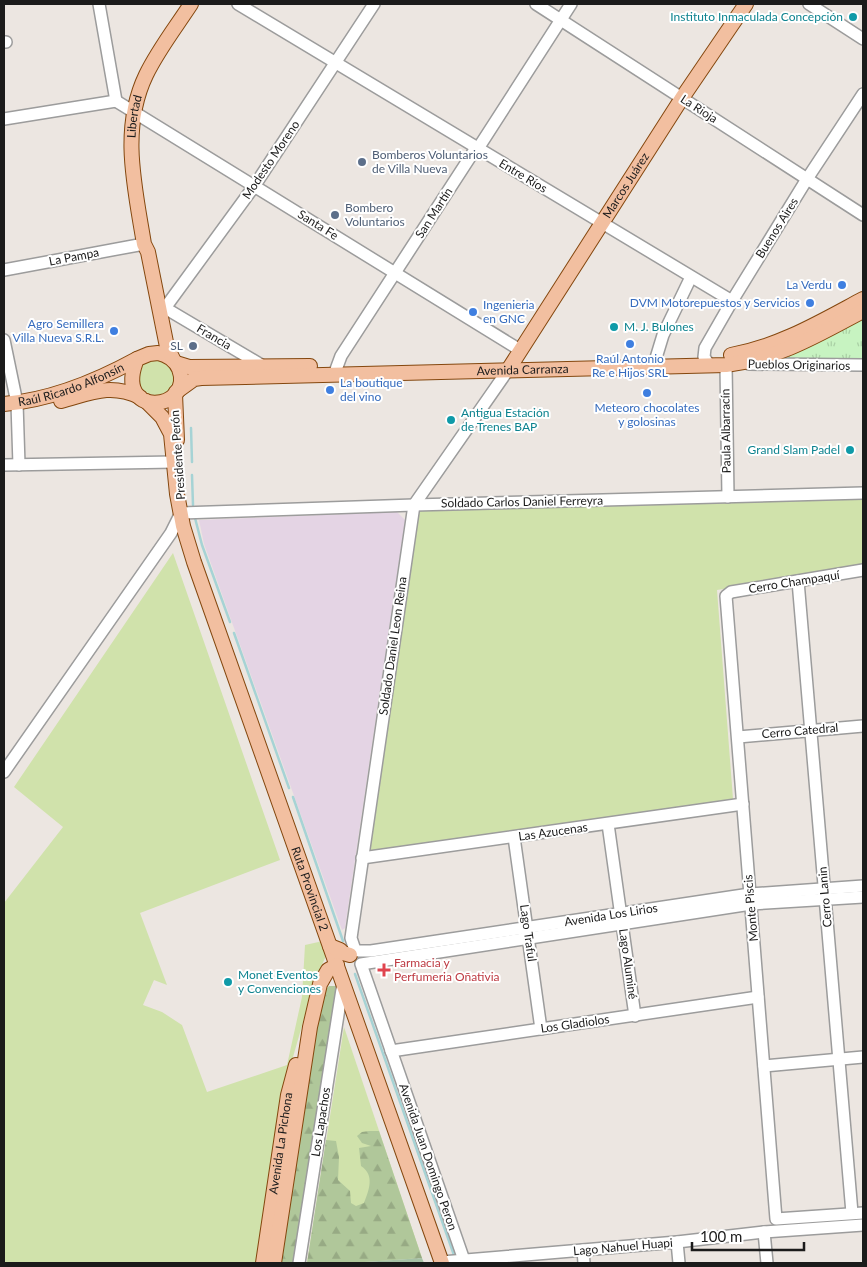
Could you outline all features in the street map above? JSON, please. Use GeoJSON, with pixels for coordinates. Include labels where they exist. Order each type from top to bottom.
{"type":"FeatureCollection","features":[{"type":"Feature","properties":{"kind":"main road","name":"Libertad"},"geometry":{"type":"LineString","coordinates":[[139,358],[153,345],[156,329],[143,254],[144,244],[131,157],[134,113],[146,75],[191,4]]}},
{"type":"Feature","properties":{"kind":"main road","name":"Marcos Juárez"},"geometry":{"type":"LineString","coordinates":[[514,361],[682,98],[746,4]]}},
{"type":"Feature","properties":{"kind":"main road","name":"Libertad"},"geometry":{"type":"LineString","coordinates":[[144,244],[148,252],[162,309],[167,347],[175,362]]}},
{"type":"Feature","properties":{"kind":"main road","name":"Avenida Carranza"},"geometry":{"type":"LineString","coordinates":[[514,361],[707,362],[776,343],[800,333],[863,299]]}},
{"type":"Feature","properties":{"kind":"main road","name":"Avenida Carranza"},"geometry":{"type":"LineString","coordinates":[[176,393],[194,380],[201,378],[335,370],[514,361],[656,358],[730,365],[753,361],[790,349],[863,311]]}},
{"type":"Feature","properties":{"kind":"main road"},"geometry":{"type":"LineString","coordinates":[[158,353],[167,356],[175,362],[181,376],[176,393],[168,400],[159,403],[143,399],[134,390],[131,380],[132,371],[139,358],[158,353]]}},
{"type":"Feature","properties":{"kind":"main road","name":"Raúl Ricardo Alfonsín"},"geometry":{"type":"LineString","coordinates":[[10,407],[99,378],[139,358]]}},
{"type":"Feature","properties":{"kind":"main road","name":"Avenida Carranza"},"geometry":{"type":"LineString","coordinates":[[175,362],[189,367],[263,366],[335,370]]}},
{"type":"Feature","properties":{"kind":"main road","name":"Raúl Ricardo Alfonsín"},"geometry":{"type":"LineString","coordinates":[[10,407],[41,407],[112,389],[124,391],[143,399]]}},
{"type":"Feature","properties":{"kind":"main road","name":"Presidente Perón"},"geometry":{"type":"LineString","coordinates":[[176,393],[174,410],[181,513]]}},
{"type":"Feature","properties":{"kind":"main road","name":"Presidente Perón"},"geometry":{"type":"LineString","coordinates":[[143,399],[162,417],[171,434],[174,476],[181,513]]}},
{"type":"Feature","properties":{"kind":"main road","name":"Ruta Provincial 2"},"geometry":{"type":"LineString","coordinates":[[181,513],[186,538],[205,596],[442,1263]]}},
{"type":"Feature","properties":{"kind":"main road"},"geometry":{"type":"LineString","coordinates":[[330,946],[355,957],[343,981]]}},
{"type":"Feature","properties":{"kind":"main road","name":"Avenida La Pichona"},"geometry":{"type":"LineString","coordinates":[[274,1263],[310,1027],[320,984],[328,970],[337,965]]}},
{"type":"Feature","properties":{"kind":"main road","name":"Avenida La Pichona"},"geometry":{"type":"LineString","coordinates":[[263,1263],[288,1095],[298,1057],[310,1027]]}},
{"type":"Feature","properties":{"kind":"street"},"geometry":{"type":"LineString","coordinates":[[4,119],[116,101],[99,4]]}},
{"type":"Feature","properties":{"kind":"street","name":"Entre Ríos"},"geometry":{"type":"LineString","coordinates":[[238,4],[732,301]]}},
{"type":"Feature","properties":{"kind":"street","name":"Modesto Moreno"},"geometry":{"type":"LineString","coordinates":[[162,309],[255,185],[374,4]]}},
{"type":"Feature","properties":{"kind":"street","name":"La Rioja"},"geometry":{"type":"LineString","coordinates":[[536,4],[807,179],[863,213]]}},
{"type":"Feature","properties":{"kind":"street","name":"San Martín"},"geometry":{"type":"LineString","coordinates":[[335,370],[341,356],[571,4]]}},
{"type":"Feature","properties":{"kind":"street"},"geometry":{"type":"LineString","coordinates":[[808,4],[863,39]]}},
{"type":"Feature","properties":{"kind":"street","name":"Buenos Aires"},"geometry":{"type":"LineString","coordinates":[[707,362],[705,348],[732,301],[807,179],[863,94]]}},
{"type":"Feature","properties":{"kind":"street","name":"Santa Fe"},"geometry":{"type":"LineString","coordinates":[[116,101],[255,185],[395,274],[514,361]]}},
{"type":"Feature","properties":{"kind":"street","name":"La Pampa"},"geometry":{"type":"LineString","coordinates":[[4,270],[144,244]]}},
{"type":"Feature","properties":{"kind":"street"},"geometry":{"type":"LineString","coordinates":[[656,358],[663,335],[691,277]]}},
{"type":"Feature","properties":{"kind":"street","name":"Francia"},"geometry":{"type":"LineString","coordinates":[[162,309],[263,366]]}},
{"type":"Feature","properties":{"kind":"street"},"geometry":{"type":"LineString","coordinates":[[4,340],[10,407],[19,465]]}},
{"type":"Feature","properties":{"kind":"street","name":"Soldado Daniel Leon Reina"},"geometry":{"type":"LineString","coordinates":[[355,957],[351,938],[414,505],[514,361]]}},
{"type":"Feature","properties":{"kind":"street","name":"Pueblos Originarios"},"geometry":{"type":"LineString","coordinates":[[730,365],[863,365]]}},
{"type":"Feature","properties":{"kind":"street","name":"Paula Albarracín"},"geometry":{"type":"LineString","coordinates":[[728,497],[730,365]]}},
{"type":"Feature","properties":{"kind":"street"},"geometry":{"type":"LineString","coordinates":[[4,465],[174,462]]}},
{"type":"Feature","properties":{"kind":"street","name":"Soldado Carlos Daniel Ferreyra"},"geometry":{"type":"LineString","coordinates":[[181,513],[863,493]]}},
{"type":"Feature","properties":{"kind":"street"},"geometry":{"type":"LineString","coordinates":[[4,772],[171,534],[181,513]]}},
{"type":"Feature","properties":{"kind":"street","name":"Cerro Champaquí"},"geometry":{"type":"LineString","coordinates":[[726,596],[731,592],[863,570]]}},
{"type":"Feature","properties":{"kind":"street","name":"Cerro Lanin"},"geometry":{"type":"LineString","coordinates":[[798,581],[838,1058],[858,1213]]}},
{"type":"Feature","properties":{"kind":"street","name":"Monte Piscis"},"geometry":{"type":"LineString","coordinates":[[726,596],[776,1219],[858,1213]]}},
{"type":"Feature","properties":{"kind":"street","name":"Cerro Catedral"},"geometry":{"type":"LineString","coordinates":[[738,737],[863,726]]}},
{"type":"Feature","properties":{"kind":"street","name":"Las Azucenas"},"geometry":{"type":"LineString","coordinates":[[362,858],[743,804]]}},
{"type":"Feature","properties":{"kind":"street","name":"Lago Aluminé"},"geometry":{"type":"LineString","coordinates":[[608,824],[635,1016]]}},
{"type":"Feature","properties":{"kind":"street","name":"Lago Traful"},"geometry":{"type":"LineString","coordinates":[[514,837],[541,1029]]}},
{"type":"Feature","properties":{"kind":"street","name":"Avenida Los Lirios"},"geometry":{"type":"LineString","coordinates":[[355,957],[371,951],[528,933],[750,899],[824,894],[863,886]]}},
{"type":"Feature","properties":{"kind":"street","name":"Avenida Los Lirios"},"geometry":{"type":"LineString","coordinates":[[824,894],[863,897]]}},
{"type":"Feature","properties":{"kind":"street","name":"Avenida Juan Domingo Peron"},"geometry":{"type":"LineString","coordinates":[[355,957],[391,1051],[464,1262]]}},
{"type":"Feature","properties":{"kind":"street","name":"Los Lapachos"},"geometry":{"type":"LineString","coordinates":[[299,1263],[343,981]]}},
{"type":"Feature","properties":{"kind":"street","name":"Los Gladiolos"},"geometry":{"type":"LineString","coordinates":[[391,1051],[758,997]]}},
{"type":"Feature","properties":{"kind":"street"},"geometry":{"type":"LineString","coordinates":[[764,1066],[863,1057]]}},
{"type":"Feature","properties":{"kind":"street","name":"Lago Nahuel Huapi"},"geometry":{"type":"LineString","coordinates":[[442,1263],[677,1242],[764,1232],[863,1225]]}},
{"type":"Feature","properties":{"kind":"street"},"geometry":{"type":"LineString","coordinates":[[764,1232],[767,1263]]}},
{"type":"Feature","properties":{"kind":"street"},"geometry":{"type":"LineString","coordinates":[[677,1242],[678,1263]]}},
{"type":"Feature","properties":{"kind":"street"},"geometry":{"type":"LineString","coordinates":[[583,1250],[584,1263]]}},
{"type":"Feature","properties":{"kind":"shaded area"},"geometry":{"type":"Polygon","coordinates":[[[397,512],[405,520],[345,928],[342,930],[204,544],[199,520],[397,512]]]}},
{"type":"Feature","properties":{"kind":"green space"},"geometry":{"type":"Polygon","coordinates":[[[863,316],[863,362],[786,359],[785,356],[863,316]]]}},
{"type":"Feature","properties":{"kind":"green space"},"geometry":{"type":"Polygon","coordinates":[[[156,359],[163,360],[169,364],[173,370],[173,384],[169,390],[163,394],[156,395],[149,394],[143,390],[139,384],[138,377],[139,370],[143,364],[149,360],[156,359]]]}},
{"type":"Feature","properties":{"kind":"green space"},"geometry":{"type":"Polygon","coordinates":[[[863,499],[863,567],[717,590],[733,799],[368,854],[416,511],[863,499]]]}},
{"type":"Feature","properties":{"kind":"green space"},"geometry":{"type":"Polygon","coordinates":[[[173,553],[280,860],[140,913],[167,985],[154,980],[143,1005],[162,1012],[182,1025],[207,1092],[287,1065],[302,997],[305,945],[323,941],[326,956],[315,980],[289,1071],[259,1263],[4,1263],[4,903],[63,827],[14,787],[173,553]]]}},
{"type":"Feature","properties":{"kind":"green space"},"geometry":{"type":"Polygon","coordinates":[[[329,986],[337,987],[295,1263],[278,1263],[304,1089],[325,990],[329,986]]]}},
{"type":"Feature","properties":{"kind":"green space"},"geometry":{"type":"Polygon","coordinates":[[[344,1027],[422,1258],[350,1263],[307,1263],[344,1027]]]}},
{"type":"Feature","properties":{"kind":"green space"},"geometry":{"type":"Polygon","coordinates":[[[379,1131],[422,1258],[350,1263],[307,1263],[326,1140],[336,1141],[339,1157],[338,1180],[350,1191],[351,1203],[356,1206],[364,1203],[370,1183],[368,1174],[361,1166],[359,1148],[371,1146],[362,1143],[357,1136],[362,1132],[379,1131]]]}},
{"type":"Feature","properties":{"kind":"green space"},"geometry":{"type":"Polygon","coordinates":[[[422,1258],[424,1263],[350,1263],[422,1258]]]}},
{"type":"Feature","properties":{"kind":"waterway"},"geometry":{"type":"LineString","coordinates":[[191,428],[192,462]]}},
{"type":"Feature","properties":{"kind":"waterway"},"geometry":{"type":"LineString","coordinates":[[192,475],[193,505]]}},
{"type":"Feature","properties":{"kind":"waterway"},"geometry":{"type":"LineString","coordinates":[[195,518],[202,545],[230,622]]}},
{"type":"Feature","properties":{"kind":"waterway"},"geometry":{"type":"LineString","coordinates":[[234,633],[289,788]]}},
{"type":"Feature","properties":{"kind":"waterway"},"geometry":{"type":"LineString","coordinates":[[293,797],[343,941]]}},
{"type":"Feature","properties":{"kind":"waterway"},"geometry":{"type":"LineString","coordinates":[[355,974],[455,1258]]}},
{"type":"Feature","properties":{"kind":"place","name":"Instituto Inmaculada Concepción"},"geometry":{"type":"Point","coordinates":[853,17]}},
{"type":"Feature","properties":{"kind":"place","name":"Bomberos Voluntarios de Villa Nueva"},"geometry":{"type":"Point","coordinates":[362,162]}},
{"type":"Feature","properties":{"kind":"place","name":"Bombero Voluntarios"},"geometry":{"type":"Point","coordinates":[335,215]}},
{"type":"Feature","properties":{"kind":"place","name":"La Verdu"},"geometry":{"type":"Point","coordinates":[842,285]}},
{"type":"Feature","properties":{"kind":"place","name":"DVM Motorepuestos y Servicios"},"geometry":{"type":"Point","coordinates":[810,303]}},
{"type":"Feature","properties":{"kind":"place","name":"Ingenieria en GNC"},"geometry":{"type":"Point","coordinates":[473,312]}},
{"type":"Feature","properties":{"kind":"place","name":"M. J. Bulones"},"geometry":{"type":"Point","coordinates":[614,327]}},
{"type":"Feature","properties":{"kind":"place","name":"Agro Semillera Villa Nueva S.R.L."},"geometry":{"type":"Point","coordinates":[114,331]}},
{"type":"Feature","properties":{"kind":"place","name":"Raúl Antonio Re e Hijos SRL"},"geometry":{"type":"Point","coordinates":[630,344]}},
{"type":"Feature","properties":{"kind":"place","name":"SL"},"geometry":{"type":"Point","coordinates":[193,346]}},
{"type":"Feature","properties":{"kind":"place","name":"La boutique del vino"},"geometry":{"type":"Point","coordinates":[330,390]}},
{"type":"Feature","properties":{"kind":"place","name":"Meteoro chocolates y golosinas"},"geometry":{"type":"Point","coordinates":[647,393]}},
{"type":"Feature","properties":{"kind":"place","name":"Antigua Estación de Trenes BAP"},"geometry":{"type":"Point","coordinates":[451,420]}},
{"type":"Feature","properties":{"kind":"place","name":"Grand Slam Padel"},"geometry":{"type":"Point","coordinates":[850,450]}},
{"type":"Feature","properties":{"kind":"place","name":"Farmacia y Perfumeria Oñativia"},"geometry":{"type":"Point","coordinates":[384,970]}},
{"type":"Feature","properties":{"kind":"place","name":"Monet Eventos y Convenciones"},"geometry":{"type":"Point","coordinates":[228,982]}}]}
